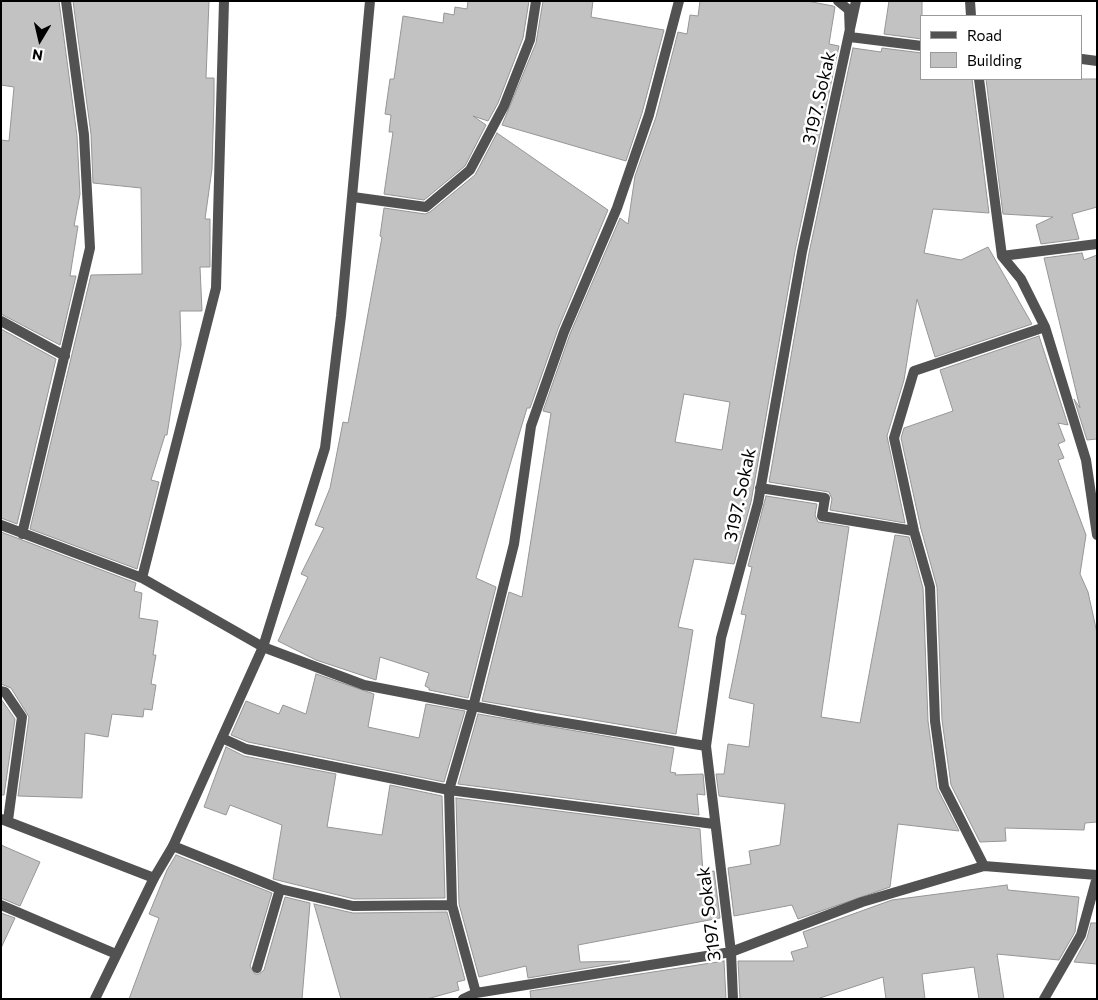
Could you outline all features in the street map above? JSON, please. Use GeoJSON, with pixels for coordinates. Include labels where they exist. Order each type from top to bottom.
{"type":"FeatureCollection","features":[{"type":"Feature","properties":{"kind":"street"},"geometry":{"type":"LineString","coordinates":[[22,534],[90,248],[84,135],[66,1]]}},
{"type":"Feature","properties":{"kind":"street"},"geometry":{"type":"LineString","coordinates":[[142,578],[216,288],[224,1]]}},
{"type":"Feature","properties":{"kind":"street"},"geometry":{"type":"LineString","coordinates":[[94,999],[154,878],[173,846],[263,647],[325,448],[353,197],[370,1]]}},
{"type":"Feature","properties":{"kind":"street"},"geometry":{"type":"LineString","coordinates":[[353,197],[426,207],[470,170],[504,106],[530,40],[536,1]]}},
{"type":"Feature","properties":{"kind":"street"},"geometry":{"type":"LineString","coordinates":[[476,993],[452,905],[449,790],[473,707],[514,544],[531,426],[564,332],[617,208],[649,115],[679,1]]}},
{"type":"Feature","properties":{"kind":"street"},"geometry":{"type":"LineString","coordinates":[[838,1],[849,10],[850,37],[920,46]]}},
{"type":"Feature","properties":{"kind":"street","name":"3197. Sokak"},"geometry":{"type":"LineString","coordinates":[[733,999],[731,952],[706,746],[722,638],[760,488],[802,252],[850,37],[856,1]]}},
{"type":"Feature","properties":{"kind":"street"},"geometry":{"type":"LineString","coordinates":[[970,1],[971,15]]}},
{"type":"Feature","properties":{"kind":"street"},"geometry":{"type":"LineString","coordinates":[[1083,59],[1097,61]]}},
{"type":"Feature","properties":{"kind":"street"},"geometry":{"type":"LineString","coordinates":[[979,80],[1002,256],[1020,279],[1045,327],[1086,460],[1097,535]]}},
{"type":"Feature","properties":{"kind":"street"},"geometry":{"type":"LineString","coordinates":[[1002,256],[1097,244]]}},
{"type":"Feature","properties":{"kind":"street"},"geometry":{"type":"LineString","coordinates":[[1,321],[65,356]]}},
{"type":"Feature","properties":{"kind":"street"},"geometry":{"type":"LineString","coordinates":[[984,866],[944,787],[935,721],[930,587],[914,531],[894,438],[914,371],[1045,327]]}},
{"type":"Feature","properties":{"kind":"street"},"geometry":{"type":"LineString","coordinates":[[760,488],[825,498],[822,516],[914,531]]}},
{"type":"Feature","properties":{"kind":"street"},"geometry":{"type":"LineString","coordinates":[[1,525],[142,578],[263,647],[364,685],[473,707],[706,746]]}},
{"type":"Feature","properties":{"kind":"street"},"geometry":{"type":"LineString","coordinates":[[1,691],[5,692],[22,717],[4,819],[154,878]]}},
{"type":"Feature","properties":{"kind":"street"},"geometry":{"type":"LineString","coordinates":[[222,738],[246,749],[449,790],[714,824]]}},
{"type":"Feature","properties":{"kind":"street"},"geometry":{"type":"LineString","coordinates":[[173,846],[280,889],[353,906],[452,905]]}},
{"type":"Feature","properties":{"kind":"street"},"geometry":{"type":"LineString","coordinates":[[463,999],[476,993],[731,952],[862,902],[984,866],[1097,876],[1081,935],[1044,999]]}},
{"type":"Feature","properties":{"kind":"street"},"geometry":{"type":"LineString","coordinates":[[258,968],[280,889]]}},
{"type":"Feature","properties":{"kind":"street"},"geometry":{"type":"LineString","coordinates":[[1,905],[116,954]]}},
{"type":"Feature","properties":{"kind":"building"},"geometry":{"type":"Polygon","coordinates":[[[1,1],[59,1],[77,136],[80,194],[74,226],[78,226],[70,276],[76,276],[60,345],[1,314],[1,140],[9,141],[14,87],[1,85],[1,1]]]}},
{"type":"Feature","properties":{"kind":"building"},"geometry":{"type":"Polygon","coordinates":[[[73,1],[209,1],[206,78],[214,78],[214,99],[212,169],[205,219],[210,219],[210,267],[200,267],[202,311],[180,311],[181,345],[167,435],[165,435],[151,480],[159,482],[137,569],[30,529],[91,275],[142,274],[141,188],[93,183],[91,134],[73,1]]]}},
{"type":"Feature","properties":{"kind":"building"},"geometry":{"type":"Polygon","coordinates":[[[468,1],[529,1],[523,38],[498,103],[488,121],[473,116],[486,125],[465,166],[424,200],[384,194],[393,132],[389,132],[391,115],[385,114],[390,79],[394,79],[403,16],[443,23],[444,13],[454,15],[455,7],[467,9],[468,1]]]}},
{"type":"Feature","properties":{"kind":"building"},"geometry":{"type":"Polygon","coordinates":[[[543,1],[593,1],[591,17],[664,30],[642,113],[626,161],[502,125],[536,43],[543,1]]]}},
{"type":"Feature","properties":{"kind":"building"},"geometry":{"type":"Polygon","coordinates":[[[700,1],[807,1],[833,6],[835,7],[829,44],[839,46],[795,251],[751,502],[734,564],[694,559],[678,627],[693,630],[676,734],[482,701],[509,592],[522,597],[551,413],[543,411],[570,334],[620,218],[628,224],[635,176],[656,117],[678,32],[687,34],[690,15],[698,16],[700,1]],[[684,394],[675,442],[722,450],[730,402],[684,394]]]}},
{"type":"Feature","properties":{"kind":"building"},"geometry":{"type":"Polygon","coordinates":[[[889,1],[922,1],[920,39],[884,34],[889,1]]]}},
{"type":"Feature","properties":{"kind":"building"},"geometry":{"type":"Polygon","coordinates":[[[853,48],[881,52],[882,48],[920,53],[920,80],[972,80],[989,213],[933,209],[924,253],[961,260],[988,247],[1032,324],[935,357],[917,299],[904,380],[887,436],[905,523],[830,510],[832,499],[829,492],[769,482],[809,253],[853,48]]]}},
{"type":"Feature","properties":{"kind":"building"},"geometry":{"type":"Polygon","coordinates":[[[1097,79],[1097,207],[1072,214],[1079,239],[1041,244],[1036,225],[1053,217],[1003,214],[986,80],[1097,79]]]}},
{"type":"Feature","properties":{"kind":"building"},"geometry":{"type":"Polygon","coordinates":[[[497,133],[608,210],[558,329],[530,408],[527,408],[476,578],[496,587],[468,698],[429,690],[425,686],[429,673],[380,657],[376,680],[316,660],[278,641],[308,577],[301,574],[324,528],[315,525],[330,488],[343,422],[348,423],[382,237],[380,236],[384,208],[425,214],[430,212],[475,175],[497,133]]]}},
{"type":"Feature","properties":{"kind":"building"},"geometry":{"type":"Polygon","coordinates":[[[1082,253],[1084,260],[1097,255],[1097,439],[1087,440],[1074,399],[1080,408],[1044,258],[1082,253]]]}},
{"type":"Feature","properties":{"kind":"building"},"geometry":{"type":"Polygon","coordinates":[[[1,329],[56,359],[17,524],[1,518],[1,329]]]}},
{"type":"Feature","properties":{"kind":"building"},"geometry":{"type":"Polygon","coordinates":[[[1039,336],[1068,425],[1058,423],[1065,441],[1058,444],[1064,458],[1058,460],[1086,535],[1080,574],[1088,592],[1097,633],[1097,822],[1085,823],[1084,830],[1005,828],[1006,841],[980,842],[951,785],[942,720],[937,587],[921,529],[901,438],[904,428],[953,411],[940,370],[1039,336]]]}},
{"type":"Feature","properties":{"kind":"building"},"geometry":{"type":"Polygon","coordinates":[[[766,496],[817,504],[815,515],[818,522],[849,527],[821,717],[860,723],[895,535],[909,537],[923,588],[928,721],[937,788],[959,831],[898,824],[890,887],[798,919],[792,905],[734,916],[728,868],[751,864],[749,851],[780,845],[785,804],[719,796],[716,774],[724,774],[728,744],[749,747],[754,704],[729,698],[746,615],[741,614],[752,567],[748,566],[766,496]]]}},
{"type":"Feature","properties":{"kind":"building"},"geometry":{"type":"Polygon","coordinates":[[[1,532],[136,583],[134,591],[142,593],[139,618],[158,621],[153,655],[156,655],[151,684],[156,685],[152,710],[144,709],[143,717],[112,714],[108,737],[85,733],[82,798],[18,796],[29,717],[11,688],[1,684],[1,532]]]}},
{"type":"Feature","properties":{"kind":"building"},"geometry":{"type":"Polygon","coordinates":[[[316,674],[374,694],[368,727],[419,738],[426,704],[465,711],[444,782],[248,742],[231,735],[246,701],[279,714],[283,705],[306,714],[316,674]]]}},
{"type":"Feature","properties":{"kind":"building"},"geometry":{"type":"Polygon","coordinates":[[[1,699],[15,719],[4,795],[1,795],[1,699]]]}},
{"type":"Feature","properties":{"kind":"building"},"geometry":{"type":"Polygon","coordinates":[[[478,714],[674,748],[670,772],[676,773],[675,775],[703,774],[705,795],[697,794],[699,815],[458,784],[478,714]]]}},
{"type":"Feature","properties":{"kind":"building"},"geometry":{"type":"Polygon","coordinates":[[[226,747],[244,756],[336,774],[327,827],[382,835],[390,785],[442,796],[445,898],[354,899],[273,879],[282,825],[230,805],[226,815],[204,807],[226,747]]]}},
{"type":"Feature","properties":{"kind":"building"},"geometry":{"type":"Polygon","coordinates":[[[456,798],[700,829],[703,873],[714,871],[720,918],[578,945],[580,962],[630,961],[528,978],[526,966],[479,977],[459,904],[456,798]]]}},
{"type":"Feature","properties":{"kind":"building"},"geometry":{"type":"Polygon","coordinates":[[[1,845],[40,862],[20,906],[1,898],[1,845]]]}},
{"type":"Feature","properties":{"kind":"building"},"geometry":{"type":"Polygon","coordinates":[[[176,855],[272,893],[250,966],[255,974],[259,974],[264,970],[285,897],[310,903],[302,999],[129,999],[159,918],[149,914],[167,870],[176,855]]]}},
{"type":"Feature","properties":{"kind":"building"},"geometry":{"type":"Polygon","coordinates":[[[1007,885],[1008,890],[1079,897],[1075,932],[1059,960],[997,954],[1004,999],[979,999],[974,967],[922,974],[925,999],[886,999],[883,977],[817,999],[740,999],[738,961],[794,961],[791,952],[808,947],[803,932],[892,900],[1007,885]]]}},
{"type":"Feature","properties":{"kind":"building"},"geometry":{"type":"Polygon","coordinates":[[[314,904],[353,913],[447,912],[465,980],[457,982],[459,990],[427,999],[341,999],[314,904]]]}},
{"type":"Feature","properties":{"kind":"building"},"geometry":{"type":"Polygon","coordinates":[[[1,913],[15,918],[1,948],[1,913]]]}},
{"type":"Feature","properties":{"kind":"building"},"geometry":{"type":"Polygon","coordinates":[[[1091,923],[1097,923],[1097,964],[1074,962],[1087,938],[1091,923]]]}},
{"type":"Feature","properties":{"kind":"building"},"geometry":{"type":"Polygon","coordinates":[[[724,961],[726,999],[531,999],[530,991],[724,961]]]}}]}
